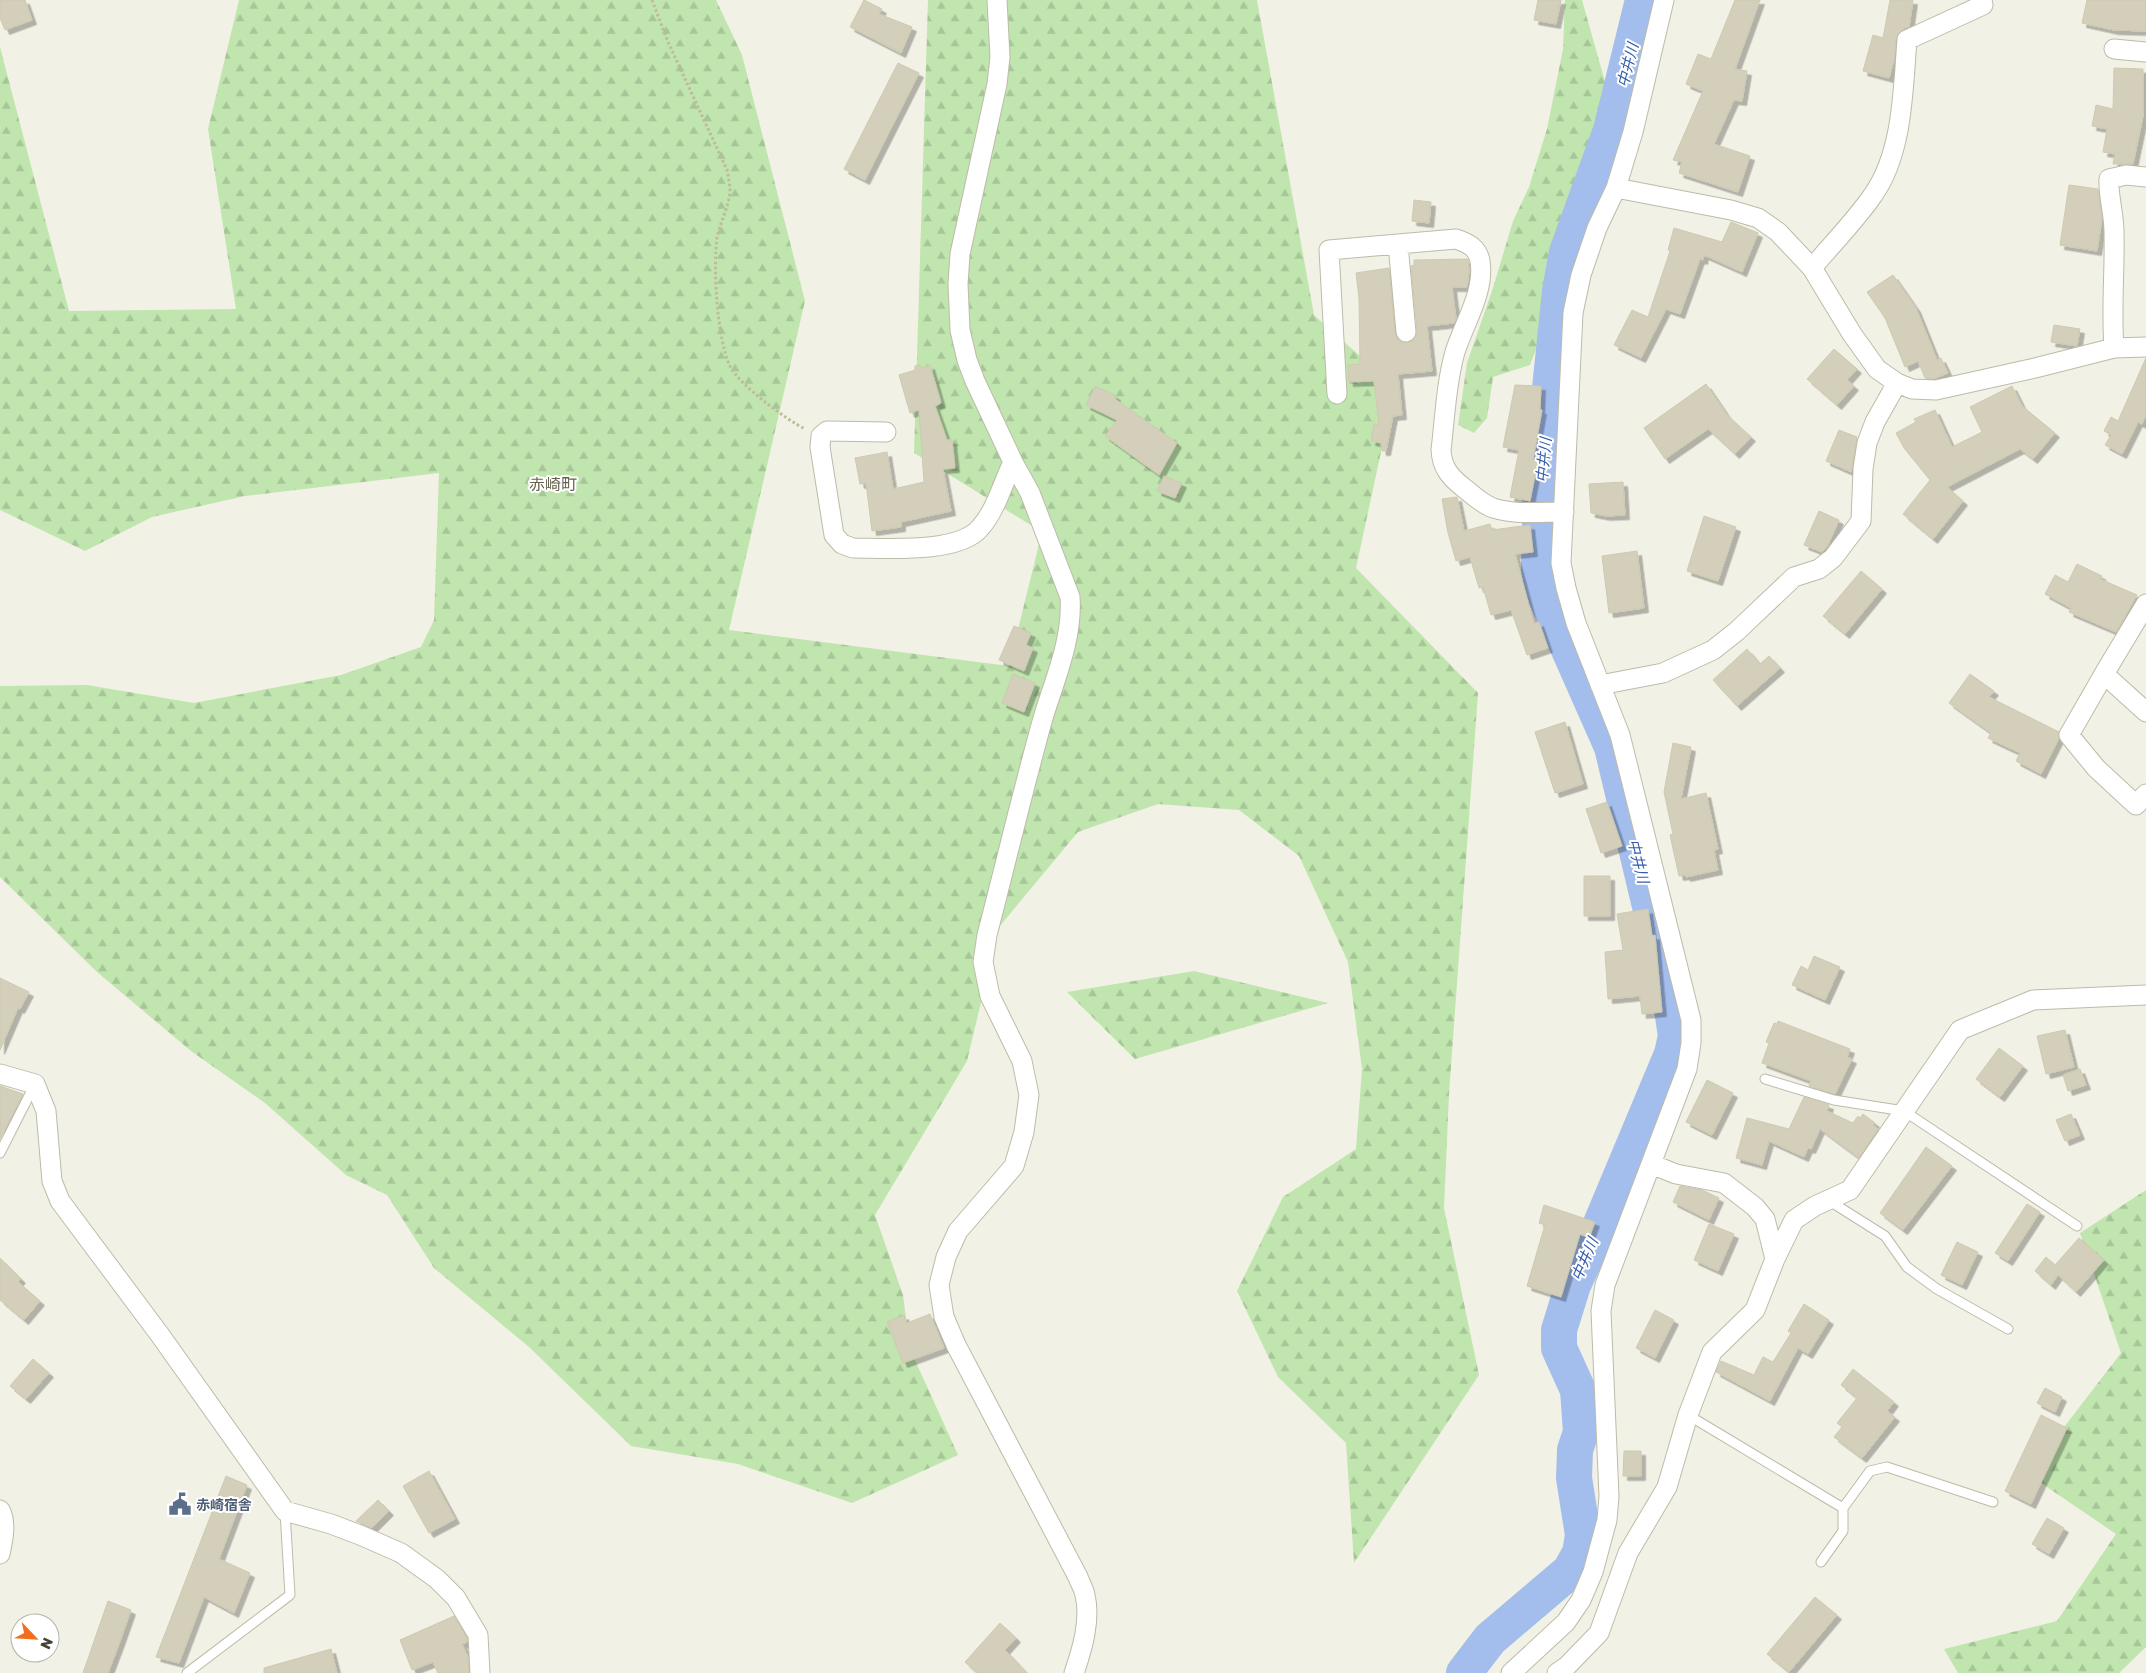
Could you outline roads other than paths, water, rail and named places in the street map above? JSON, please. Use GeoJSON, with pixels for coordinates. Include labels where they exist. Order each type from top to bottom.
{"type":"FeatureCollection","features":[{"type":"Feature","properties":{"kind":"street"},"geometry":{"type":"LineString","coordinates":[[997,0],[1000,57],[997,84],[960,254],[958,284],[960,330],[967,360],[1013,462],[1030,492],[1070,596],[1071,614],[1068,634],[1043,719],[987,934],[983,962],[990,996],[1022,1061],[1029,1095],[1024,1132],[1014,1166],[958,1231],[946,1257],[939,1284],[944,1317],[956,1345],[1078,1577],[1085,1596],[1085,1628],[1081,1651],[1074,1673]]}},
{"type":"Feature","properties":{"kind":"street"},"geometry":{"type":"LineString","coordinates":[[1511,1673],[1566,1622],[1581,1600],[1593,1572],[1607,1520],[1609,1496],[1601,1311],[1605,1285],[1687,1069],[1691,1043],[1691,1020],[1620,736],[1576,623],[1566,588],[1561,563],[1559,512],[1574,313],[1581,275],[1598,228],[1616,188],[1640,106],[1664,0]]}},
{"type":"Feature","properties":{"kind":"street"},"geometry":{"type":"LineString","coordinates":[[1812,268],[1874,194],[1888,166],[1898,128],[1907,40],[1983,5],[1982,0]]}},
{"type":"Feature","properties":{"kind":"street"},"geometry":{"type":"LineString","coordinates":[[2114,49],[2146,52]]}},
{"type":"Feature","properties":{"kind":"street"},"geometry":{"type":"LineString","coordinates":[[2114,348],[2111,313],[2114,210],[2109,190],[2110,179],[2126,175],[2146,177]]}},
{"type":"Feature","properties":{"kind":"street"},"geometry":{"type":"LineString","coordinates":[[1616,188],[1730,210],[1758,218],[1778,232],[1812,268],[1852,334],[1877,369],[1912,389],[1936,390],[2114,348],[2146,347]]}},
{"type":"Feature","properties":{"kind":"street"},"geometry":{"type":"LineString","coordinates":[[1336,394],[1329,250],[1456,239],[1474,247],[1480,258],[1480,285],[1455,352],[1449,384],[1441,461],[1454,480],[1482,502],[1494,508],[1527,512],[1559,512]]}},
{"type":"Feature","properties":{"kind":"street"},"geometry":{"type":"LineString","coordinates":[[1398,244],[1406,332]]}},
{"type":"Feature","properties":{"kind":"street"},"geometry":{"type":"LineString","coordinates":[[1600,685],[1663,673],[1713,650],[1737,631],[1794,577],[1819,569],[1833,558],[1861,521],[1863,469],[1867,443],[1875,422],[1897,382]]}},
{"type":"Feature","properties":{"kind":"street"},"geometry":{"type":"LineString","coordinates":[[886,432],[827,432],[821,436],[820,447],[834,536],[842,544],[853,548],[943,546],[967,538],[980,529],[990,514],[1013,462]]}},
{"type":"Feature","properties":{"kind":"street"},"geometry":{"type":"LineString","coordinates":[[2146,604],[2069,735],[2096,768],[2136,805],[2146,794]]}},
{"type":"Feature","properties":{"kind":"street"},"geometry":{"type":"LineString","coordinates":[[2104,674],[2146,712]]}},
{"type":"Feature","properties":{"kind":"street"},"geometry":{"type":"LineString","coordinates":[[1557,1673],[1567,1666],[1599,1633],[1628,1553],[1667,1487],[1688,1415],[1712,1352],[1755,1310],[1775,1259],[1794,1220],[1815,1206],[1850,1190],[1960,1030],[2033,1000],[2146,995]]}},
{"type":"Feature","properties":{"kind":"street"},"geometry":{"type":"LineString","coordinates":[[0,1074],[35,1084],[46,1111],[52,1182],[60,1201],[160,1335],[285,1510],[331,1524],[401,1553],[437,1579],[456,1598],[478,1636],[480,1673]]}},
{"type":"Feature","properties":{"kind":"street"},"geometry":{"type":"LineString","coordinates":[[1651,1164],[1676,1174],[1724,1183],[1755,1207],[1765,1219],[1775,1259]]}},
{"type":"Feature","properties":{"kind":"street"},"geometry":{"type":"LineString","coordinates":[[0,1510],[4,1517],[0,1554]]}},
{"type":"Feature","properties":{"kind":"lane"},"geometry":{"type":"LineString","coordinates":[[1765,1079],[1834,1100],[1904,1110],[2077,1226]]}},
{"type":"Feature","properties":{"kind":"lane"},"geometry":{"type":"LineString","coordinates":[[0,1153],[35,1084]]}},
{"type":"Feature","properties":{"kind":"lane"},"geometry":{"type":"LineString","coordinates":[[1828,1200],[1885,1236],[1907,1267],[1937,1289],[2008,1329]]}},
{"type":"Feature","properties":{"kind":"lane"},"geometry":{"type":"LineString","coordinates":[[1688,1415],[1843,1508]]}},
{"type":"Feature","properties":{"kind":"lane"},"geometry":{"type":"LineString","coordinates":[[1821,1562],[1844,1531],[1843,1508],[1870,1471],[1887,1466],[1993,1502]]}},
{"type":"Feature","properties":{"kind":"lane"},"geometry":{"type":"LineString","coordinates":[[187,1673],[290,1595],[285,1510]]}},
{"type":"Feature","properties":{"kind":"waterway","name":"中井川"},"geometry":{"type":"LineString","coordinates":[[1464,1673],[1490,1639],[1570,1571],[1580,1553],[1583,1535],[1574,1478],[1575,1450],[1581,1432],[1578,1390],[1559,1348],[1559,1330],[1573,1285],[1600,1226],[1672,1054],[1676,1036],[1655,927],[1612,747],[1543,591],[1539,570],[1541,476],[1560,291],[1567,252],[1611,130],[1643,0]]}},
{"type":"Feature","properties":{"kind":"place","name":"赤崎宿舎"},"geometry":{"type":"Point","coordinates":[180,1504]}},
{"type":"Feature","properties":{"kind":"district","name":"赤崎町"},"geometry":{"type":"Point","coordinates":[553,484]}}]}
